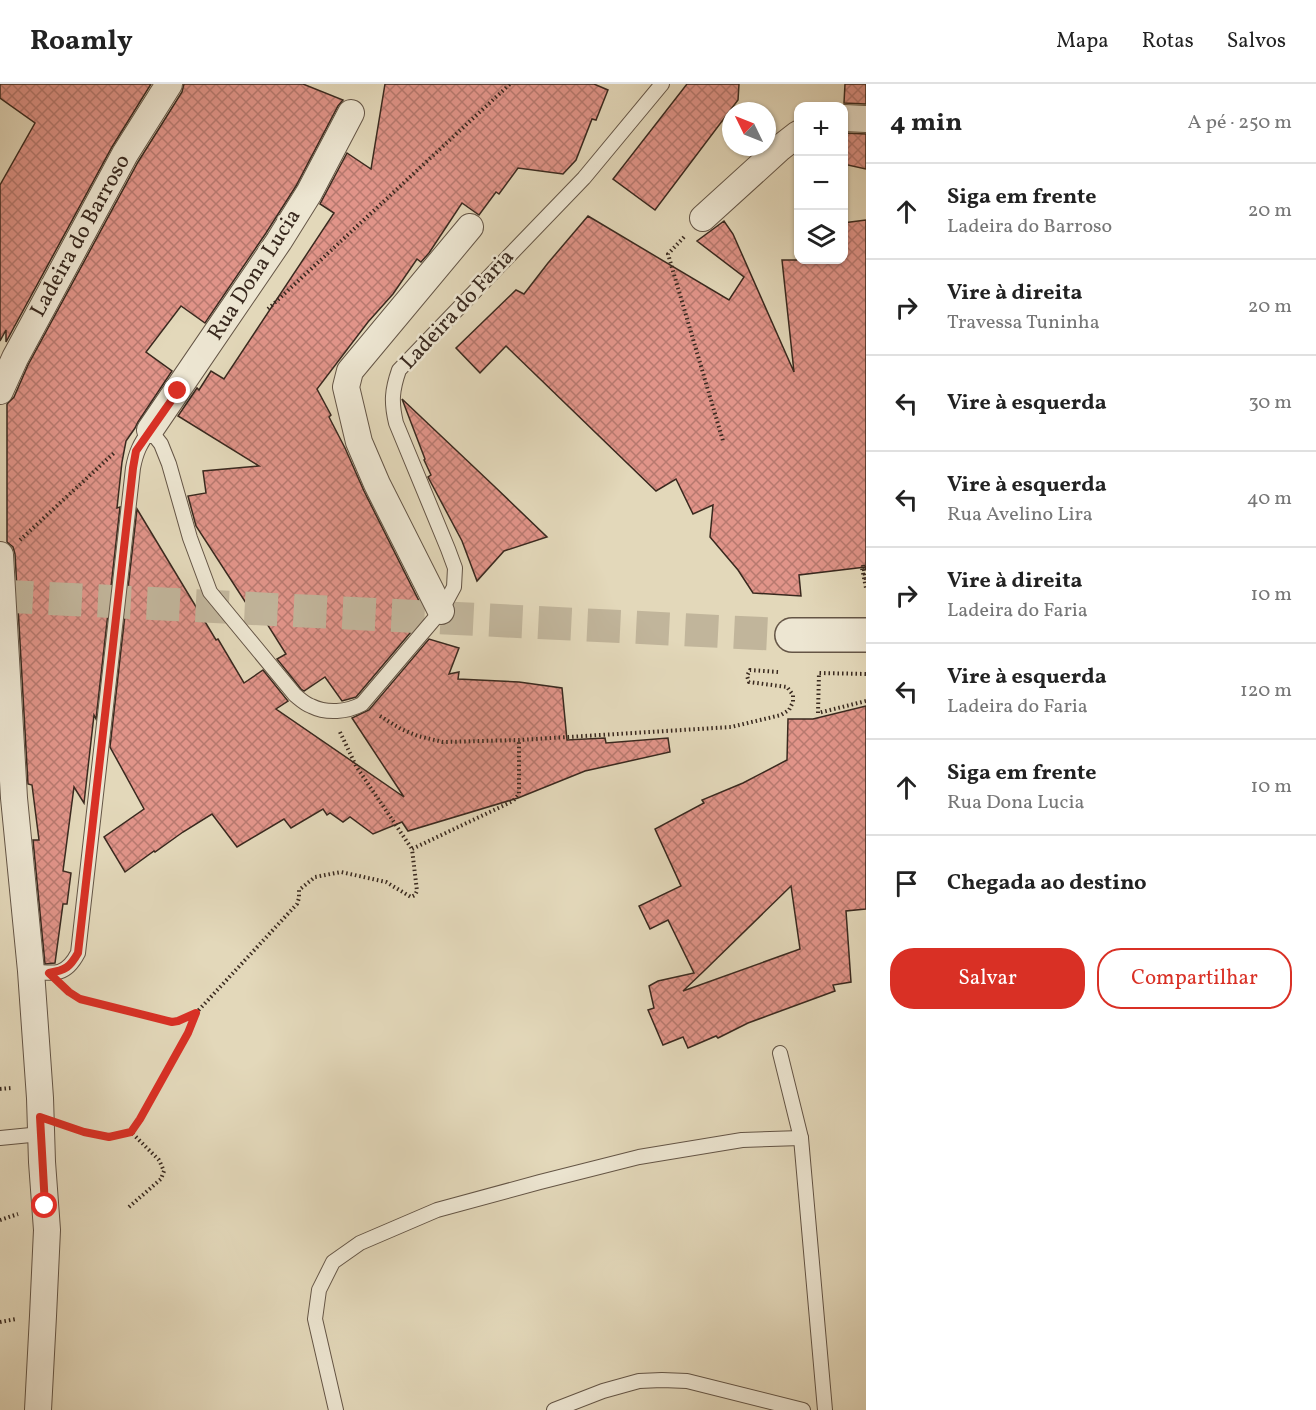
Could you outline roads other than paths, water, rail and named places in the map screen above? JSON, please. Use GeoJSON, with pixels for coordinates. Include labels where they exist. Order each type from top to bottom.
{"type":"FeatureCollection","features":[{"type":"Feature","properties":{"kind":"street","name":"Ladeira do Barroso"},"geometry":{"type":"LineString","coordinates":[[0,391],[15,358],[125,154],[169,84]]}},
{"type":"Feature","properties":{"kind":"street","name":"Rua Dona Lucia"},"geometry":{"type":"LineString","coordinates":[[150,430],[279,241],[309,193],[351,113]]}},
{"type":"Feature","properties":{"kind":"street"},"geometry":{"type":"LineString","coordinates":[[848,118],[866,119]]}},
{"type":"Feature","properties":{"kind":"street"},"geometry":{"type":"LineString","coordinates":[[703,218],[794,137]]}},
{"type":"Feature","properties":{"kind":"street","name":"Ladeira do Faria"},"geometry":{"type":"LineString","coordinates":[[441,610],[377,484],[359,442],[346,387],[350,371],[470,227]]}},
{"type":"Feature","properties":{"kind":"street"},"geometry":{"type":"LineString","coordinates":[[0,555],[14,798],[40,972],[40,1125],[46,1230],[44,1316],[38,1410]]}},
{"type":"Feature","properties":{"kind":"street"},"geometry":{"type":"LineString","coordinates":[[792,635],[866,635]]}},
{"type":"Feature","properties":{"kind":"lane","name":"Ladeira do Faria"},"geometry":{"type":"LineString","coordinates":[[150,430],[160,444],[169,464],[190,538],[210,592],[295,695],[311,707],[332,712],[353,709],[362,704],[441,610],[454,587],[455,568],[396,423],[392,407],[393,387],[399,370],[584,178],[662,84]]}},
{"type":"Feature","properties":{"kind":"lane"},"geometry":{"type":"LineString","coordinates":[[40,972],[61,971],[72,965],[78,953],[133,468],[136,451],[150,430]]}},
{"type":"Feature","properties":{"kind":"lane"},"geometry":{"type":"LineString","coordinates":[[780,1053],[801,1138],[825,1410]]}},
{"type":"Feature","properties":{"kind":"lane"},"geometry":{"type":"LineString","coordinates":[[0,1138],[40,1125]]}},
{"type":"Feature","properties":{"kind":"lane"},"geometry":{"type":"LineString","coordinates":[[336,1410],[315,1319],[319,1290],[333,1262],[360,1243],[437,1210],[639,1157],[742,1140],[801,1138]]}},
{"type":"Feature","properties":{"kind":"lane"},"geometry":{"type":"LineString","coordinates":[[554,1410],[639,1381],[662,1380],[687,1382],[803,1410]]}},
{"type":"Feature","properties":{"kind":"tunnel"},"geometry":{"type":"LineString","coordinates":[[0,596],[792,635]]}}]}
